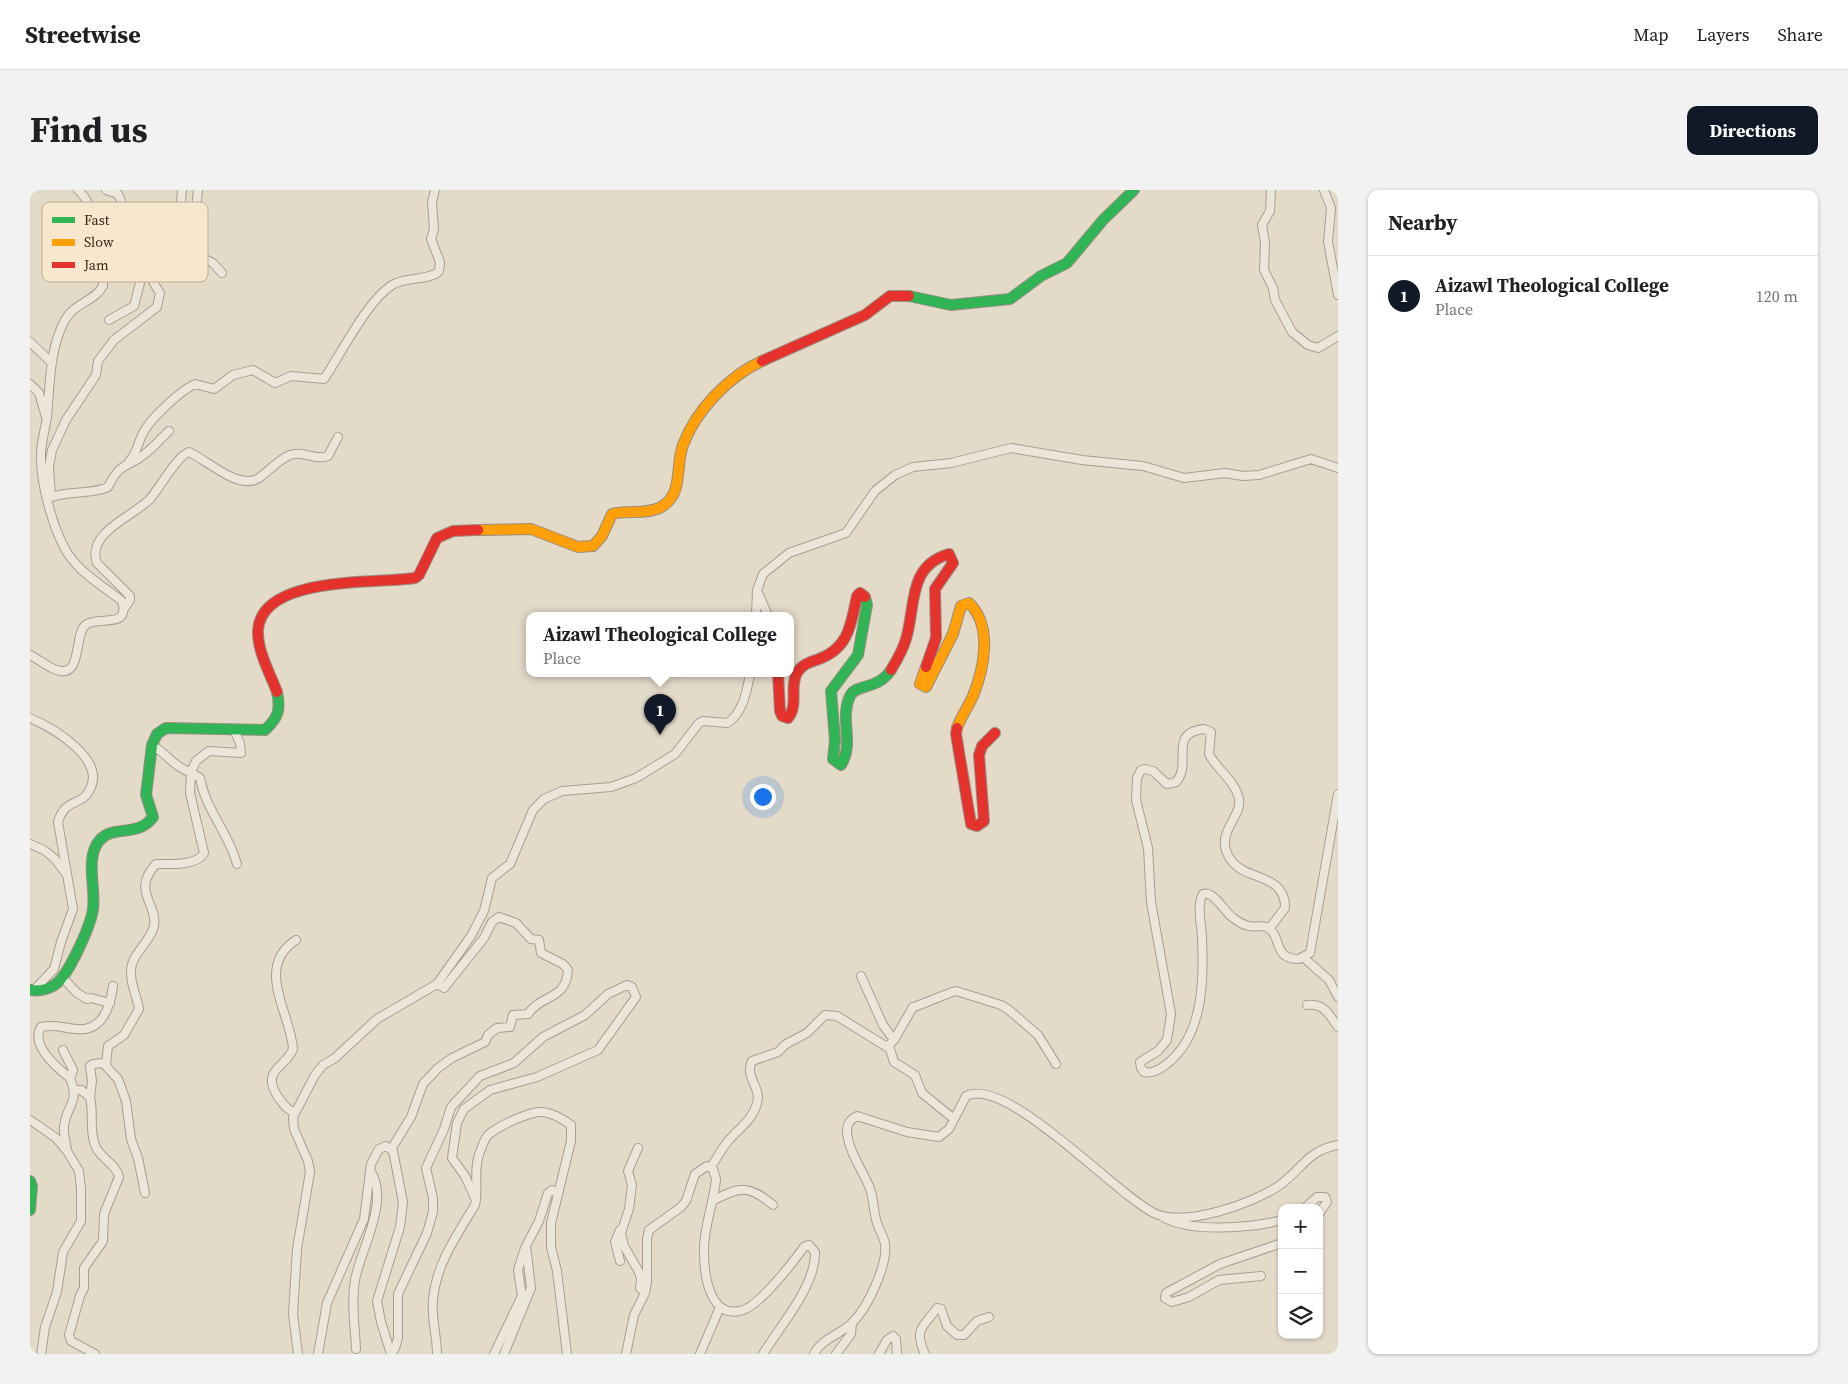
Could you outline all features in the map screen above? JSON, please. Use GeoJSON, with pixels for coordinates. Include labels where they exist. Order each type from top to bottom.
{"type":"FeatureCollection","features":[{"type":"Feature","properties":{"kind":"main road"},"geometry":{"type":"LineString","coordinates":[[32,990],[42,991],[62,978],[91,919],[93,909],[91,883],[95,847],[105,836],[119,831],[146,827],[153,817],[146,794],[152,745],[157,734],[166,728],[265,730],[273,724],[281,709],[278,693],[265,667],[257,640],[261,615],[268,606],[300,591],[362,581],[414,578],[419,575],[437,538],[453,531],[531,529],[578,547],[592,546],[602,536],[612,514],[620,511],[654,510],[669,501],[679,484],[681,448],[685,439],[720,394],[746,368],[865,315],[890,296],[911,296],[951,305],[1010,298],[1041,276],[1067,263],[1104,220],[1134,190]]}},
{"type":"Feature","properties":{"kind":"main road"},"geometry":{"type":"LineString","coordinates":[[778,677],[780,711],[782,716],[788,718],[793,712],[796,672],[805,664],[840,648],[852,623],[857,596],[860,592],[865,595],[866,605],[858,656],[831,691],[835,740],[833,759],[841,764],[846,754],[849,726],[846,712],[849,696],[856,688],[876,684],[884,679],[903,648],[907,636],[914,585],[923,571],[949,554],[953,562],[935,589],[936,638],[920,684],[926,687],[930,682],[953,634],[961,606],[969,603],[974,606],[982,623],[985,639],[974,693],[958,722],[956,734],[971,824],[977,826],[984,820],[980,786],[980,751],[984,743],[995,733]]}},
{"type":"Feature","properties":{"kind":"main road"},"geometry":{"type":"LineString","coordinates":[[30,1181],[32,1186],[30,1210]]}},
{"type":"Feature","properties":{"kind":"street"},"geometry":{"type":"LineString","coordinates":[[78,190],[86,202]]}},
{"type":"Feature","properties":{"kind":"street"},"geometry":{"type":"LineString","coordinates":[[106,190],[118,194],[122,202]]}},
{"type":"Feature","properties":{"kind":"street"},"geometry":{"type":"LineString","coordinates":[[128,463],[138,452],[146,428],[160,412],[196,384],[214,389],[234,374],[253,370],[275,383],[291,376],[324,379],[359,323],[389,287],[411,278],[434,275],[439,271],[440,262],[431,239],[434,229],[432,202],[436,190]]}},
{"type":"Feature","properties":{"kind":"street"},"geometry":{"type":"LineString","coordinates":[[1264,190],[1271,194],[1270,211],[1262,225],[1266,243],[1263,263],[1281,312],[1292,332],[1314,348],[1338,336]]}},
{"type":"Feature","properties":{"kind":"street"},"geometry":{"type":"LineString","coordinates":[[1324,190],[1331,208],[1328,242],[1338,295]]}},
{"type":"Feature","properties":{"kind":"street"},"geometry":{"type":"LineString","coordinates":[[208,260],[222,273]]}},
{"type":"Feature","properties":{"kind":"street"},"geometry":{"type":"LineString","coordinates":[[103,282],[103,286],[94,297],[81,303],[68,315],[53,354],[41,455],[42,472],[64,548],[74,562],[92,580],[122,602],[124,609]]}},
{"type":"Feature","properties":{"kind":"street"},"geometry":{"type":"LineString","coordinates":[[109,320],[134,306],[140,282]]}},
{"type":"Feature","properties":{"kind":"street"},"geometry":{"type":"LineString","coordinates":[[51,508],[49,462],[66,420],[93,380],[98,360],[114,340],[158,308],[160,293],[153,282]]}},
{"type":"Feature","properties":{"kind":"street"},"geometry":{"type":"LineString","coordinates":[[30,342],[52,363]]}},
{"type":"Feature","properties":{"kind":"street"},"geometry":{"type":"LineString","coordinates":[[30,384],[39,393],[46,418]]}},
{"type":"Feature","properties":{"kind":"street"},"geometry":{"type":"LineString","coordinates":[[52,497],[71,492],[108,487],[119,469],[145,455],[152,445],[169,431]]}},
{"type":"Feature","properties":{"kind":"street"},"geometry":{"type":"LineString","coordinates":[[30,655],[55,670],[64,670],[72,666],[77,656],[80,634],[83,627],[93,622],[114,621],[121,616],[130,600],[130,596],[97,563],[96,548],[105,531],[129,517],[150,499],[169,475],[180,457],[189,452],[216,470],[249,482],[258,479],[291,454],[322,458],[328,456],[338,437]]}},
{"type":"Feature","properties":{"kind":"street"},"geometry":{"type":"LineString","coordinates":[[756,612],[757,590],[763,574],[783,556],[846,533],[875,491],[895,474],[913,467],[951,463],[1011,448],[1082,460],[1142,466],[1184,478],[1225,473],[1243,476],[1259,474],[1311,459],[1338,468]]}},
{"type":"Feature","properties":{"kind":"street"},"geometry":{"type":"LineString","coordinates":[[757,590],[766,612]]}},
{"type":"Feature","properties":{"kind":"street"},"geometry":{"type":"LineString","coordinates":[[298,1354],[293,1314],[297,1249],[310,1172],[308,1161],[294,1129],[295,1113],[323,1065],[335,1058],[377,1019],[437,984],[471,936],[487,905],[492,878],[510,864],[519,847],[524,829],[537,806],[550,795],[576,789],[583,791],[611,787],[651,770],[675,754],[699,723],[727,723],[736,716],[744,699],[749,677]]}},
{"type":"Feature","properties":{"kind":"street"},"geometry":{"type":"LineString","coordinates":[[30,718],[62,736],[82,753],[92,770],[93,777],[90,791],[84,798],[66,806],[61,812],[58,822],[58,835],[73,909],[54,969],[32,990]]}},
{"type":"Feature","properties":{"kind":"street"},"geometry":{"type":"LineString","coordinates":[[1270,929],[1285,908],[1284,895],[1278,887],[1237,866],[1230,858],[1226,836],[1227,828],[1239,808],[1238,794],[1225,774],[1210,757],[1211,732],[1204,729],[1190,732],[1184,739],[1180,776],[1176,782],[1169,784],[1153,772],[1145,769],[1139,773],[1136,783],[1136,800],[1148,848],[1151,902],[1171,1014],[1167,1040],[1158,1051],[1142,1060],[1140,1065],[1144,1072],[1156,1071],[1180,1052],[1190,1036],[1200,1006],[1202,940],[1200,902],[1203,894],[1210,894],[1238,922],[1250,926],[1264,926],[1270,929],[1280,952],[1295,959],[1304,958],[1312,949],[1338,794]]}},
{"type":"Feature","properties":{"kind":"street"},"geometry":{"type":"LineString","coordinates":[[106,1065],[108,1046],[124,1035],[139,1009],[132,985],[130,968],[153,928],[153,914],[144,894],[149,874],[156,864],[192,861],[201,858],[204,853],[190,793],[191,772],[196,761],[210,752],[241,752],[240,743],[234,730]]}},
{"type":"Feature","properties":{"kind":"street"},"geometry":{"type":"LineString","coordinates":[[152,745],[183,770],[191,772],[200,778],[203,796],[231,843],[237,864]]}},
{"type":"Feature","properties":{"kind":"street"},"geometry":{"type":"LineString","coordinates":[[30,844],[44,850],[55,859],[68,877]]}},
{"type":"Feature","properties":{"kind":"street"},"geometry":{"type":"LineString","coordinates":[[391,1354],[377,1301],[400,1227],[403,1202],[392,1148],[411,1117],[423,1084],[438,1068],[458,1055],[478,1047],[497,1028],[510,1027],[513,1015],[528,1014],[534,1005],[558,993],[568,978],[568,970],[563,964],[541,953],[539,940],[531,940],[516,924],[499,917],[492,922],[484,938],[444,988],[437,984]]}},
{"type":"Feature","properties":{"kind":"street"},"geometry":{"type":"LineString","coordinates":[[295,1113],[286,1109],[274,1091],[272,1083],[277,1068],[293,1049],[276,979],[279,957],[296,940]]}},
{"type":"Feature","properties":{"kind":"street"},"geometry":{"type":"LineString","coordinates":[[1304,958],[1329,980],[1338,997]]}},
{"type":"Feature","properties":{"kind":"street"},"geometry":{"type":"LineString","coordinates":[[861,976],[892,1043],[894,1062],[915,1074],[918,1088],[922,1093],[954,1119]]}},
{"type":"Feature","properties":{"kind":"street"},"geometry":{"type":"LineString","coordinates":[[62,978],[77,993],[87,999],[91,998],[110,1003]]}},
{"type":"Feature","properties":{"kind":"street"},"geometry":{"type":"LineString","coordinates":[[391,1354],[398,1338],[398,1294],[427,1233],[433,1212],[433,1198],[426,1168],[444,1129],[451,1107],[480,1076],[514,1064],[543,1037],[585,1015],[613,990],[627,984],[632,987],[636,997],[598,1050],[537,1077],[490,1090],[464,1110],[457,1123],[452,1158],[465,1176],[476,1200]]}},
{"type":"Feature","properties":{"kind":"street"},"geometry":{"type":"LineString","coordinates":[[67,1151],[64,1127],[73,1103],[74,1090],[70,1078],[57,1069],[36,1044],[37,1032],[41,1027],[58,1024],[78,1030],[92,1028],[104,1017],[110,1003],[113,986]]}},
{"type":"Feature","properties":{"kind":"street"},"geometry":{"type":"LineString","coordinates":[[711,1167],[726,1144],[752,1115],[758,1103],[758,1097],[750,1074],[750,1066],[753,1060],[778,1052],[787,1043],[807,1033],[822,1017],[828,1014],[837,1016],[884,1047],[892,1043],[913,1007],[939,999],[953,991],[1006,1008],[1038,1035],[1056,1064]]}},
{"type":"Feature","properties":{"kind":"street"},"geometry":{"type":"LineString","coordinates":[[1307,1005],[1315,1004],[1326,1010],[1338,1026]]}},
{"type":"Feature","properties":{"kind":"street"},"geometry":{"type":"LineString","coordinates":[[63,1050],[73,1070],[70,1078]]}},
{"type":"Feature","properties":{"kind":"street"},"geometry":{"type":"LineString","coordinates":[[95,1354],[71,1341],[69,1335],[84,1288],[84,1268],[103,1241],[104,1214],[119,1177],[114,1167],[95,1148],[92,1132],[93,1109],[90,1097],[91,1065],[101,1062],[118,1079],[126,1101],[131,1139],[138,1158],[145,1193]]}},
{"type":"Feature","properties":{"kind":"street"},"geometry":{"type":"LineString","coordinates":[[74,1090],[81,1090],[90,1097]]}},
{"type":"Feature","properties":{"kind":"street"},"geometry":{"type":"LineString","coordinates":[[814,1354],[818,1347],[852,1323],[873,1292],[885,1257],[885,1243],[877,1224],[871,1189],[848,1140],[846,1127],[849,1122],[861,1116],[908,1132],[934,1138],[944,1135],[966,1096],[970,1094],[985,1094],[998,1098],[1034,1118],[1057,1139],[1157,1214],[1177,1224],[1208,1227],[1244,1226],[1278,1221]]}},
{"type":"Feature","properties":{"kind":"street"},"geometry":{"type":"LineString","coordinates":[[437,1354],[433,1301],[437,1280],[443,1260],[476,1200],[476,1166],[488,1134],[513,1121],[540,1112],[560,1118],[571,1126],[571,1141],[557,1193],[552,1223],[552,1247],[567,1354]]}},
{"type":"Feature","properties":{"kind":"street"},"geometry":{"type":"LineString","coordinates":[[30,1120],[56,1138],[79,1170],[81,1221],[63,1252],[57,1292],[44,1327],[41,1354]]}},
{"type":"Feature","properties":{"kind":"street"},"geometry":{"type":"LineString","coordinates":[[1157,1214],[1176,1217],[1200,1215],[1238,1205],[1268,1193],[1294,1174],[1315,1152],[1338,1145]]}},
{"type":"Feature","properties":{"kind":"street"},"geometry":{"type":"LineString","coordinates":[[318,1354],[326,1303],[364,1219],[370,1171],[379,1149],[386,1146],[392,1148]]}},
{"type":"Feature","properties":{"kind":"street"},"geometry":{"type":"LineString","coordinates":[[620,1261],[615,1242],[629,1209],[632,1185],[628,1170],[638,1148]]}},
{"type":"Feature","properties":{"kind":"street"},"geometry":{"type":"LineString","coordinates":[[626,1354],[634,1315],[645,1293],[649,1230],[681,1207],[686,1201],[695,1174],[704,1167],[711,1167]]}},
{"type":"Feature","properties":{"kind":"street"},"geometry":{"type":"LineString","coordinates":[[711,1167],[716,1176],[704,1250],[704,1275],[712,1296],[720,1307],[732,1313],[745,1310],[775,1284],[804,1247],[809,1246],[813,1248],[815,1257],[812,1272],[786,1323],[763,1354]]}},
{"type":"Feature","properties":{"kind":"street"},"geometry":{"type":"LineString","coordinates":[[356,1349],[355,1280],[376,1214],[374,1177],[370,1171]]}},
{"type":"Feature","properties":{"kind":"street"},"geometry":{"type":"LineString","coordinates":[[712,1201],[736,1189],[746,1188],[761,1194],[774,1205]]}},
{"type":"Feature","properties":{"kind":"street"},"geometry":{"type":"LineString","coordinates":[[494,1354],[522,1296],[518,1266],[539,1221],[548,1193],[552,1190],[557,1193]]}},
{"type":"Feature","properties":{"kind":"street"},"geometry":{"type":"LineString","coordinates":[[1309,1204],[1317,1197],[1325,1197],[1327,1202],[1323,1208]]}},
{"type":"Feature","properties":{"kind":"street"},"geometry":{"type":"LineString","coordinates":[[623,1226],[623,1242],[637,1266],[642,1279],[640,1288],[645,1293]]}},
{"type":"Feature","properties":{"kind":"street"},"geometry":{"type":"LineString","coordinates":[[1261,1276],[1219,1280],[1180,1300],[1172,1302],[1165,1298],[1166,1293],[1220,1264],[1278,1244]]}},
{"type":"Feature","properties":{"kind":"street"},"geometry":{"type":"LineString","coordinates":[[504,1354],[531,1288],[526,1246]]}},
{"type":"Feature","properties":{"kind":"street"},"geometry":{"type":"LineString","coordinates":[[700,1354],[720,1307]]}},
{"type":"Feature","properties":{"kind":"street"},"geometry":{"type":"LineString","coordinates":[[925,1354],[921,1345],[920,1330],[923,1322],[930,1318],[937,1308],[941,1309],[950,1330],[957,1336],[964,1335],[977,1321],[989,1317]]}},
{"type":"Feature","properties":{"kind":"street"},"geometry":{"type":"LineString","coordinates":[[836,1354],[851,1334],[852,1323]]}},
{"type":"Feature","properties":{"kind":"street"},"geometry":{"type":"LineString","coordinates":[[879,1354],[887,1340],[893,1336],[896,1339],[897,1354]]}},
{"type":"Feature","properties":{"kind":"traffic: fast"},"geometry":{"type":"LineString","coordinates":[[909,296],[951,305],[1010,299],[1041,276],[1067,263],[1103,220],[1134,190]]}},
{"type":"Feature","properties":{"kind":"traffic: fast"},"geometry":{"type":"LineString","coordinates":[[865,597],[867,605],[858,655],[831,691],[835,740],[833,759],[841,765],[847,748],[846,713],[850,696],[857,689],[880,681],[891,670]]}},
{"type":"Feature","properties":{"kind":"traffic: fast"},"geometry":{"type":"LineString","coordinates":[[30,990],[47,989],[55,985],[65,973],[80,945],[92,916],[94,901],[92,865],[95,848],[99,841],[111,833],[140,827],[153,817],[146,795],[152,745],[157,734],[166,728],[265,730],[276,717],[279,704],[277,692]]}},
{"type":"Feature","properties":{"kind":"traffic: fast"},"geometry":{"type":"LineString","coordinates":[[30,1181],[32,1186],[30,1210]]}},
{"type":"Feature","properties":{"kind":"traffic: slow"},"geometry":{"type":"LineString","coordinates":[[478,530],[531,529],[578,547],[593,546],[602,536],[612,514],[643,512],[661,507],[673,495],[678,479],[683,445],[696,419],[726,385],[750,367],[762,361]]}},
{"type":"Feature","properties":{"kind":"traffic: slow"},"geometry":{"type":"LineString","coordinates":[[926,667],[920,684],[926,687],[953,634],[961,606],[969,603],[977,612],[984,635],[983,661],[973,696],[957,728]]}},
{"type":"Feature","properties":{"kind":"traffic: jam"},"geometry":{"type":"LineString","coordinates":[[762,361],[865,315],[890,296],[909,296]]}},
{"type":"Feature","properties":{"kind":"traffic: jam"},"geometry":{"type":"LineString","coordinates":[[277,692],[262,654],[258,638],[258,630],[264,612],[279,600],[299,591],[350,583],[415,578],[419,575],[437,538],[453,531],[478,530]]}},
{"type":"Feature","properties":{"kind":"traffic: jam"},"geometry":{"type":"LineString","coordinates":[[891,670],[905,643],[913,601],[920,578],[926,568],[936,560],[949,554],[953,563],[935,589],[936,638],[926,667]]}},
{"type":"Feature","properties":{"kind":"traffic: jam"},"geometry":{"type":"LineString","coordinates":[[778,677],[780,711],[782,716],[788,718],[793,708],[794,685],[797,673],[804,665],[829,654],[843,642],[853,616],[857,596],[860,593],[865,597]]}},
{"type":"Feature","properties":{"kind":"traffic: jam"},"geometry":{"type":"LineString","coordinates":[[957,728],[956,734],[971,824],[977,826],[984,821],[979,755],[982,746],[995,733]]}},
{"type":"Feature","properties":{"kind":"place","name":"Aizawl Theological College"},"geometry":{"type":"Point","coordinates":[660,735]}}]}
